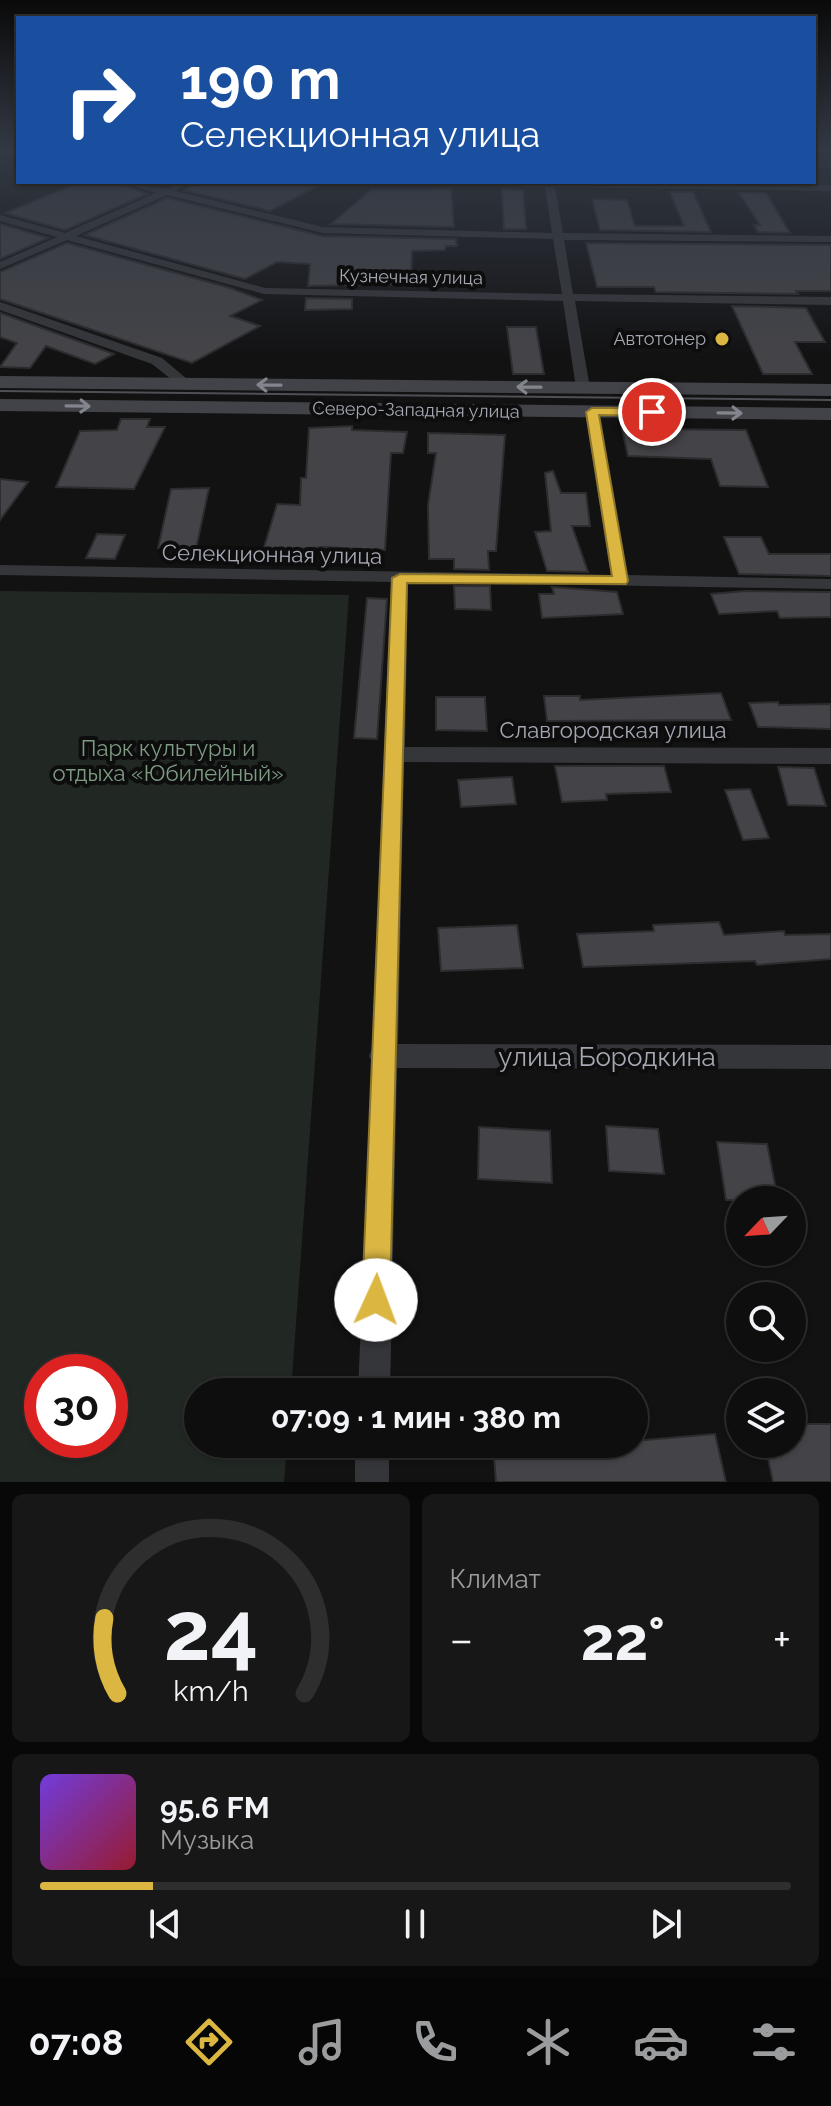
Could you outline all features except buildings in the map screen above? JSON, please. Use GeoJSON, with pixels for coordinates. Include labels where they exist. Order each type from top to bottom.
{"type":"FeatureCollection","features":[{"type":"Feature","properties":{"kind":"main road","name":"Северо-Западная улица"},"geometry":{"type":"LineString","coordinates":[[0,382],[831,390]]}},
{"type":"Feature","properties":{"kind":"main road","name":"Северо-Западная улица"},"geometry":{"type":"LineString","coordinates":[[0,405],[831,414]]}},
{"type":"Feature","properties":{"kind":"street","name":"Кузнечная улица"},"geometry":{"type":"LineString","coordinates":[[4,219],[264,291],[293,294],[831,301]]}},
{"type":"Feature","properties":{"kind":"street"},"geometry":{"type":"LineString","coordinates":[[0,266],[104,219]]}},
{"type":"Feature","properties":{"kind":"street"},"geometry":{"type":"LineString","coordinates":[[278,219],[323,230],[831,239]]}},
{"type":"Feature","properties":{"kind":"street"},"geometry":{"type":"LineString","coordinates":[[556,219],[583,388]]}},
{"type":"Feature","properties":{"kind":"street"},"geometry":{"type":"LineString","coordinates":[[13,251],[25,255]]}},
{"type":"Feature","properties":{"kind":"street"},"geometry":{"type":"LineString","coordinates":[[0,306],[157,361],[186,384]]}},
{"type":"Feature","properties":{"kind":"street"},"geometry":{"type":"LineString","coordinates":[[592,412],[620,581]]}},
{"type":"Feature","properties":{"kind":"street","name":"Селекционная улица"},"geometry":{"type":"LineString","coordinates":[[0,570],[831,584]]}},
{"type":"Feature","properties":{"kind":"street"},"geometry":{"type":"LineString","coordinates":[[374,1378],[382,1056],[400,578]]}},
{"type":"Feature","properties":{"kind":"street","name":"Славгородская улица"},"geometry":{"type":"LineString","coordinates":[[394,754],[831,756]]}},
{"type":"Feature","properties":{"kind":"street","name":"улица Бородкина"},"geometry":{"type":"LineString","coordinates":[[382,1056],[831,1057]]}},
{"type":"Feature","properties":{"kind":"street"},"geometry":{"type":"LineString","coordinates":[[372,1458],[372,1482]]}},
{"type":"Feature","properties":{"kind":"green space","name":"Парк культуры и отдыха «Юбилейный»"},"geometry":{"type":"Polygon","coordinates":[[[0,591],[349,595],[292,1378],[184,1378],[184,1458],[286,1458],[284,1482],[0,1482],[0,591]]]}},
{"type":"Feature","properties":{"kind":"tram line"},"geometry":{"type":"LineString","coordinates":[[0,391],[831,400]]}},
{"type":"Feature","properties":{"kind":"place","name":"Автотонер"},"geometry":{"type":"Point","coordinates":[722,339]}},
{"type":"Feature","properties":{"kind":"route"},"geometry":{"type":"LineString","coordinates":[[376,1300],[400,578],[620,581],[592,412],[652,412]]}}]}
